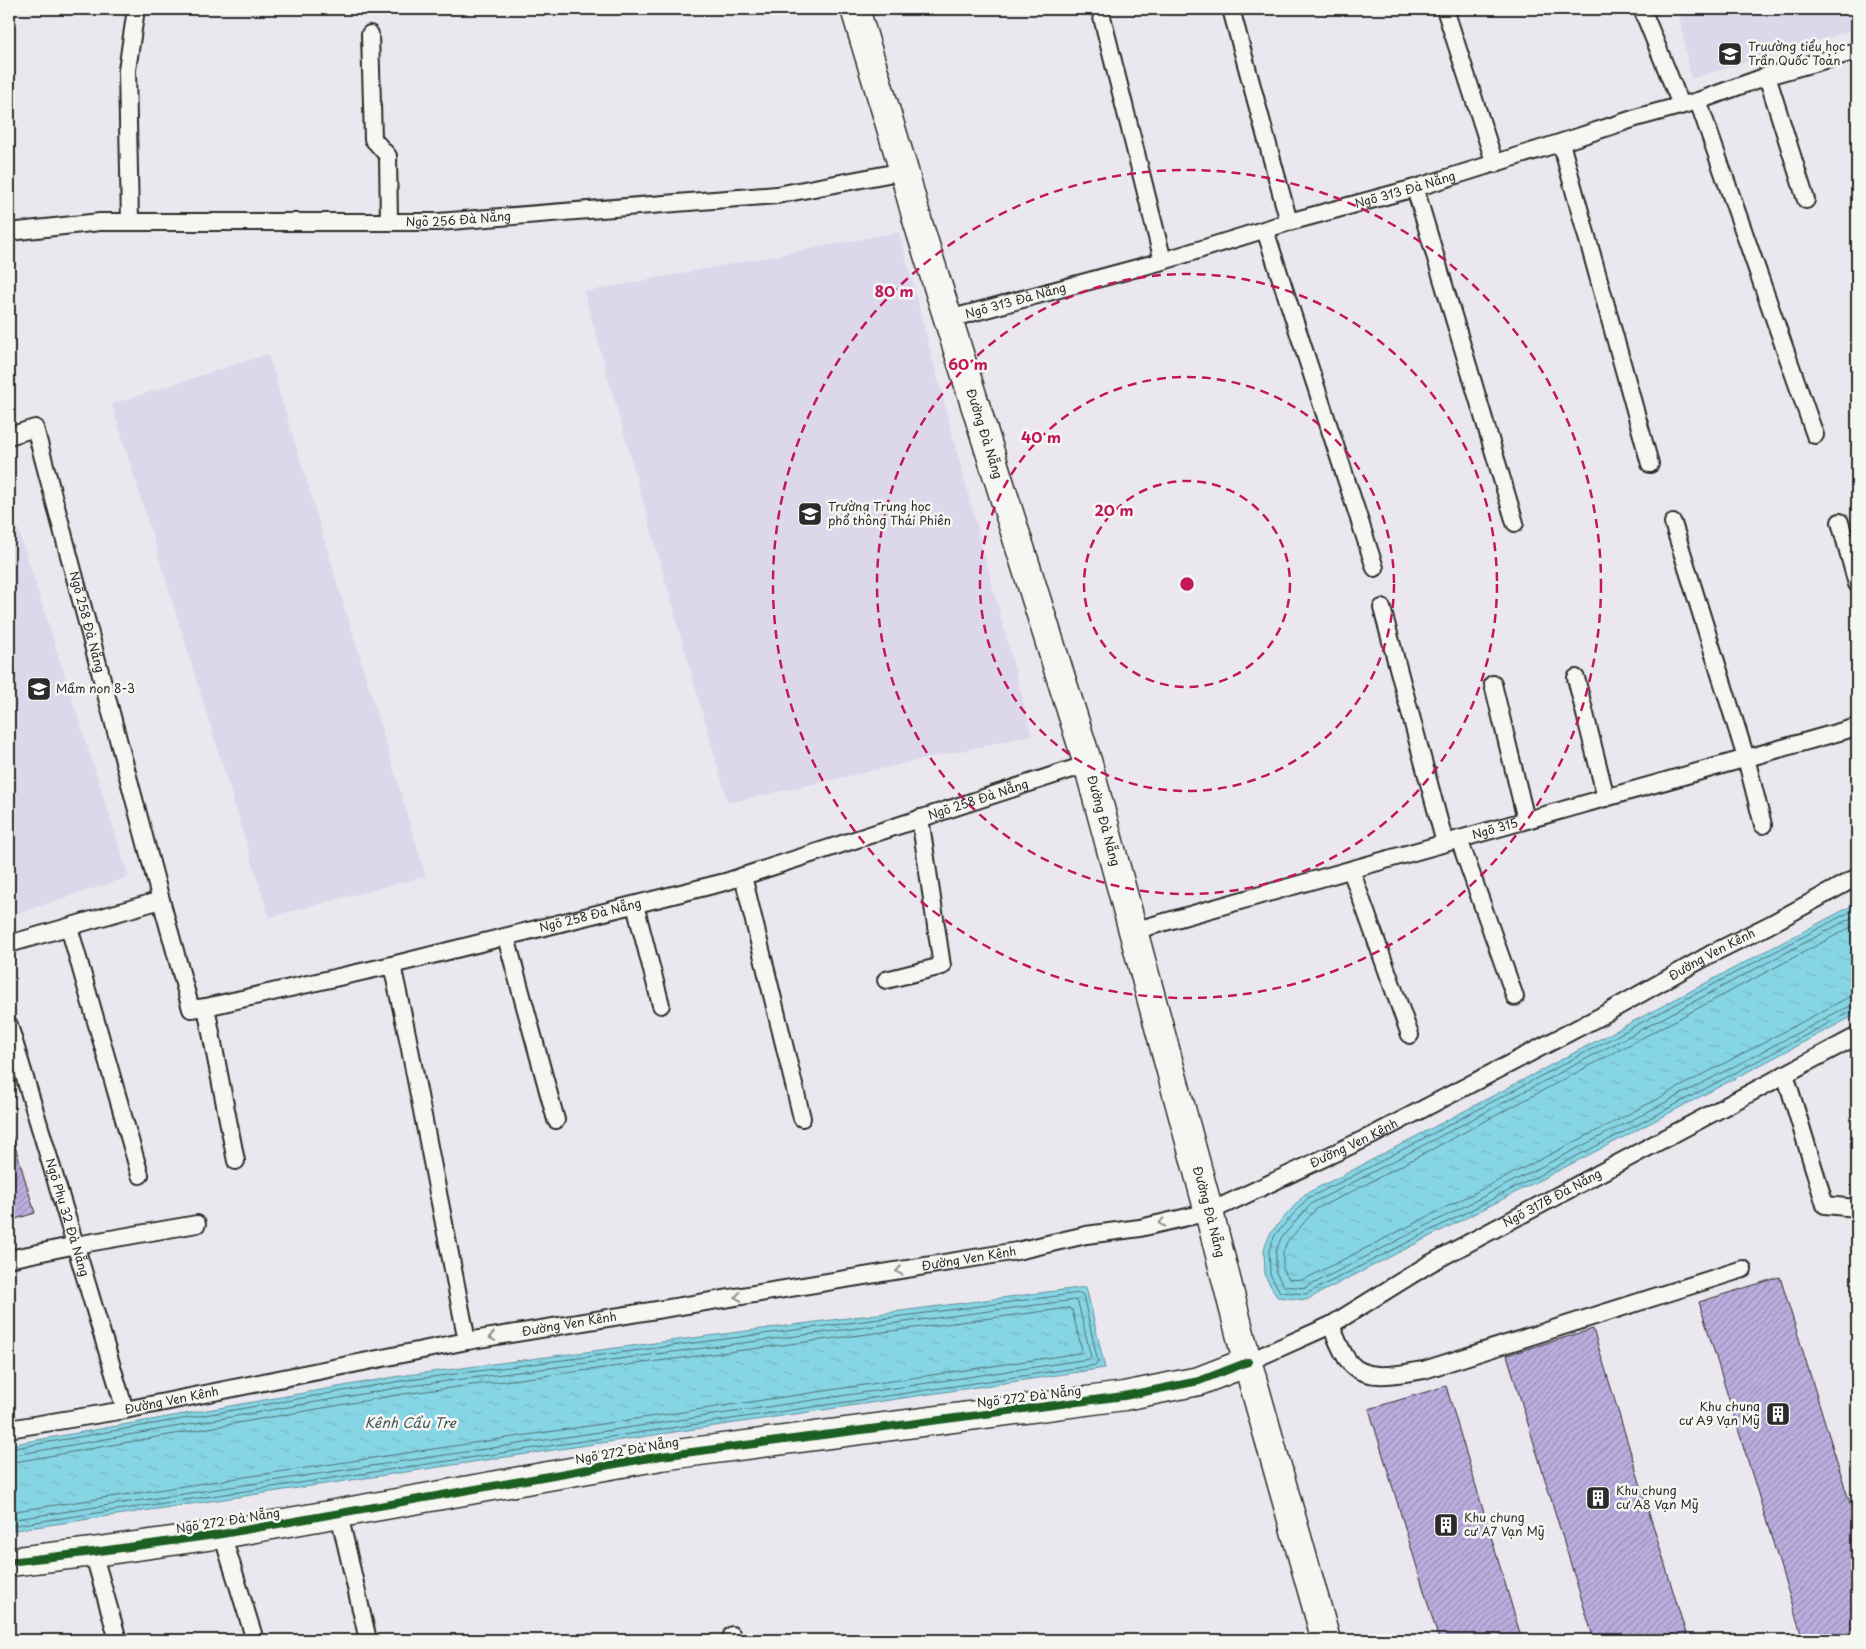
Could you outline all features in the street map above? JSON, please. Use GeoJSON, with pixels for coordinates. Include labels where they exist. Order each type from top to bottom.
{"type":"FeatureCollection","features":[{"type":"Feature","properties":{"kind":"main road","name":"Đường Đà Nẵng"},"geometry":{"type":"LineString","coordinates":[[855,9],[918,223],[1088,764],[1247,1359],[1326,1640]]}},
{"type":"Feature","properties":{"kind":"main road","name":"Ngõ 272 Đà Nẵng"},"geometry":{"type":"LineString","coordinates":[[9,1562],[222,1534],[661,1456],[1124,1396],[1199,1381],[1247,1359]]}},
{"type":"Feature","properties":{"kind":"lane"},"geometry":{"type":"LineString","coordinates":[[130,222],[127,70],[136,9]]}},
{"type":"Feature","properties":{"kind":"lane"},"geometry":{"type":"LineString","coordinates":[[1100,9],[1164,261]]}},
{"type":"Feature","properties":{"kind":"lane"},"geometry":{"type":"LineString","coordinates":[[1231,9],[1289,222]]}},
{"type":"Feature","properties":{"kind":"lane"},"geometry":{"type":"LineString","coordinates":[[1445,9],[1495,164]]}},
{"type":"Feature","properties":{"kind":"lane"},"geometry":{"type":"LineString","coordinates":[[1642,9],[1681,106]]}},
{"type":"Feature","properties":{"kind":"lane"},"geometry":{"type":"LineString","coordinates":[[370,34],[373,138],[388,156],[389,222]]}},
{"type":"Feature","properties":{"kind":"lane","name":"Ngõ 313 Đà Nẵng"},"geometry":{"type":"LineString","coordinates":[[949,319],[1164,261],[1289,222],[1415,188],[1639,117],[1698,101],[1767,76],[1857,53]]}},
{"type":"Feature","properties":{"kind":"lane"},"geometry":{"type":"LineString","coordinates":[[1767,76],[1806,200]]}},
{"type":"Feature","properties":{"kind":"lane"},"geometry":{"type":"LineString","coordinates":[[1698,101],[1815,435]]}},
{"type":"Feature","properties":{"kind":"lane"},"geometry":{"type":"LineString","coordinates":[[1561,143],[1650,464]]}},
{"type":"Feature","properties":{"kind":"lane","name":"Ngõ 256 Đà Nẵng"},"geometry":{"type":"LineString","coordinates":[[9,232],[100,222],[438,222],[777,195],[904,171]]}},
{"type":"Feature","properties":{"kind":"lane"},"geometry":{"type":"LineString","coordinates":[[1415,188],[1515,523]]}},
{"type":"Feature","properties":{"kind":"lane"},"geometry":{"type":"LineString","coordinates":[[1265,230],[1375,568]]}},
{"type":"Feature","properties":{"kind":"lane","name":"Ngõ 258 Đà Nẵng"},"geometry":{"type":"LineString","coordinates":[[9,436],[34,428],[191,1009],[392,965],[635,905],[743,876],[1088,764]]}},
{"type":"Feature","properties":{"kind":"lane"},"geometry":{"type":"LineString","coordinates":[[1840,522],[1857,584]]}},
{"type":"Feature","properties":{"kind":"lane"},"geometry":{"type":"LineString","coordinates":[[1673,523],[1746,758],[1763,825]]}},
{"type":"Feature","properties":{"kind":"lane"},"geometry":{"type":"LineString","coordinates":[[1382,608],[1452,841],[1515,997]]}},
{"type":"Feature","properties":{"kind":"lane"},"geometry":{"type":"LineString","coordinates":[[1576,678],[1606,798]]}},
{"type":"Feature","properties":{"kind":"lane"},"geometry":{"type":"LineString","coordinates":[[1492,684],[1526,820]]}},
{"type":"Feature","properties":{"kind":"lane","name":"Ngõ 315"},"geometry":{"type":"LineString","coordinates":[[1133,931],[1857,727]]}},
{"type":"Feature","properties":{"kind":"lane"},"geometry":{"type":"LineString","coordinates":[[886,980],[942,966],[920,818]]}},
{"type":"Feature","properties":{"kind":"lane"},"geometry":{"type":"LineString","coordinates":[[1351,870],[1410,1035]]}},
{"type":"Feature","properties":{"kind":"lane"},"geometry":{"type":"LineString","coordinates":[[743,876],[802,1118]]}},
{"type":"Feature","properties":{"kind":"lane","name":"Đường Ven Kênh"},"geometry":{"type":"LineString","coordinates":[[9,1429],[125,1410],[466,1341],[1017,1251],[1086,1235],[1140,1228],[1210,1215],[1398,1122],[1601,1016],[1711,954],[1857,877]]}},
{"type":"Feature","properties":{"kind":"lane"},"geometry":{"type":"LineString","coordinates":[[9,944],[160,900]]}},
{"type":"Feature","properties":{"kind":"lane"},"geometry":{"type":"LineString","coordinates":[[635,905],[661,1005]]}},
{"type":"Feature","properties":{"kind":"lane"},"geometry":{"type":"LineString","coordinates":[[69,927],[140,1175]]}},
{"type":"Feature","properties":{"kind":"lane"},"geometry":{"type":"LineString","coordinates":[[506,937],[556,1120]]}},
{"type":"Feature","properties":{"kind":"lane"},"geometry":{"type":"LineString","coordinates":[[392,965],[466,1341]]}},
{"type":"Feature","properties":{"kind":"lane"},"geometry":{"type":"LineString","coordinates":[[206,1007],[236,1162]]}},
{"type":"Feature","properties":{"kind":"lane","name":"Ngõ Phụ 32 Đà Nẵng"},"geometry":{"type":"LineString","coordinates":[[9,1025],[125,1410]]}},
{"type":"Feature","properties":{"kind":"lane","name":"Ngõ 317B Đà Nẵng"},"geometry":{"type":"LineString","coordinates":[[1247,1359],[1331,1325],[1429,1264],[1857,1036]]}},
{"type":"Feature","properties":{"kind":"lane"},"geometry":{"type":"LineString","coordinates":[[1785,1074],[1825,1205],[1857,1208]]}},
{"type":"Feature","properties":{"kind":"lane"},"geometry":{"type":"LineString","coordinates":[[9,1259],[196,1224]]}},
{"type":"Feature","properties":{"kind":"lane"},"geometry":{"type":"LineString","coordinates":[[1331,1325],[1349,1363],[1359,1371],[1382,1375],[1424,1370],[1742,1269]]}},
{"type":"Feature","properties":{"kind":"lane"},"geometry":{"type":"LineString","coordinates":[[338,1514],[368,1640]]}},
{"type":"Feature","properties":{"kind":"lane"},"geometry":{"type":"LineString","coordinates":[[222,1534],[255,1640]]}},
{"type":"Feature","properties":{"kind":"lane"},"geometry":{"type":"LineString","coordinates":[[94,1552],[118,1640]]}},
{"type":"Feature","properties":{"kind":"shaded area","name":"Truường tiểu học Trần Quốc Toản"},"geometry":{"type":"Polygon","coordinates":[[[1678,9],[1857,9],[1857,29],[1691,79],[1678,9]]]}},
{"type":"Feature","properties":{"kind":"shaded area","name":"Trường Trung học phổ thông Thái Phiên"},"geometry":{"type":"Polygon","coordinates":[[[899,232],[1032,735],[728,803],[584,292],[899,232]]]}},
{"type":"Feature","properties":{"kind":"shaded area"},"geometry":{"type":"Polygon","coordinates":[[[268,354],[426,876],[269,917],[112,404],[268,354]]]}},
{"type":"Feature","properties":{"kind":"shaded area","name":"Mầm non 8-3"},"geometry":{"type":"Polygon","coordinates":[[[9,501],[129,877],[9,916],[9,501]]]}},
{"type":"Feature","properties":{"kind":"water"},"geometry":{"type":"Polygon","coordinates":[[[1857,903],[1857,1014],[1620,1139],[1306,1300],[1277,1297],[1265,1276],[1264,1249],[1271,1232],[1305,1194],[1857,903]]]}},
{"type":"Feature","properties":{"kind":"water","name":"Kênh Cầu Tre"},"geometry":{"type":"Polygon","coordinates":[[[1086,1287],[1105,1368],[9,1531],[9,1445],[400,1376],[1086,1287]]]}},
{"type":"Feature","properties":{"kind":"building"},"geometry":{"type":"Polygon","coordinates":[[[9,1126],[35,1213],[9,1221],[9,1126]]]}},
{"type":"Feature","properties":{"kind":"building","name":"Khu chung cư A9 Vạn Mỹ"},"geometry":{"type":"Polygon","coordinates":[[[1780,1277],[1857,1526],[1857,1640],[1803,1640],[1699,1302],[1780,1277]]]}},
{"type":"Feature","properties":{"kind":"building","name":"Khu chung cư A8 Vạn Mỹ"},"geometry":{"type":"Polygon","coordinates":[[[1593,1329],[1688,1640],[1594,1640],[1507,1355],[1593,1329]]]}},
{"type":"Feature","properties":{"kind":"building","name":"Khu chung cư A7 Vạn Mỹ"},"geometry":{"type":"Polygon","coordinates":[[[1446,1386],[1522,1640],[1439,1640],[1369,1409],[1446,1386]]]}},
{"type":"Feature","properties":{"kind":"cycle path"},"geometry":{"type":"LineString","coordinates":[[9,1562],[222,1534],[661,1456],[1124,1396],[1199,1381],[1248,1362]]}},
{"type":"Feature","properties":{"kind":"place","name":"Truường tiểu học Trần Quốc Toản"},"geometry":{"type":"Point","coordinates":[1730,54]}},
{"type":"Feature","properties":{"kind":"place","name":"Trường Trung học phổ thông Thái Phiên"},"geometry":{"type":"Point","coordinates":[810,514]}},
{"type":"Feature","properties":{"kind":"place","name":"Mầm non 8-3"},"geometry":{"type":"Point","coordinates":[39,689]}},
{"type":"Feature","properties":{"kind":"place","name":"Khu chung cư A9 Vạn Mỹ"},"geometry":{"type":"Point","coordinates":[1778,1414]}},
{"type":"Feature","properties":{"kind":"place","name":"Khu chung cư A8 Vạn Mỹ"},"geometry":{"type":"Point","coordinates":[1598,1498]}},
{"type":"Feature","properties":{"kind":"place","name":"Khu chung cư A7 Vạn Mỹ"},"geometry":{"type":"Point","coordinates":[1446,1525]}}]}
